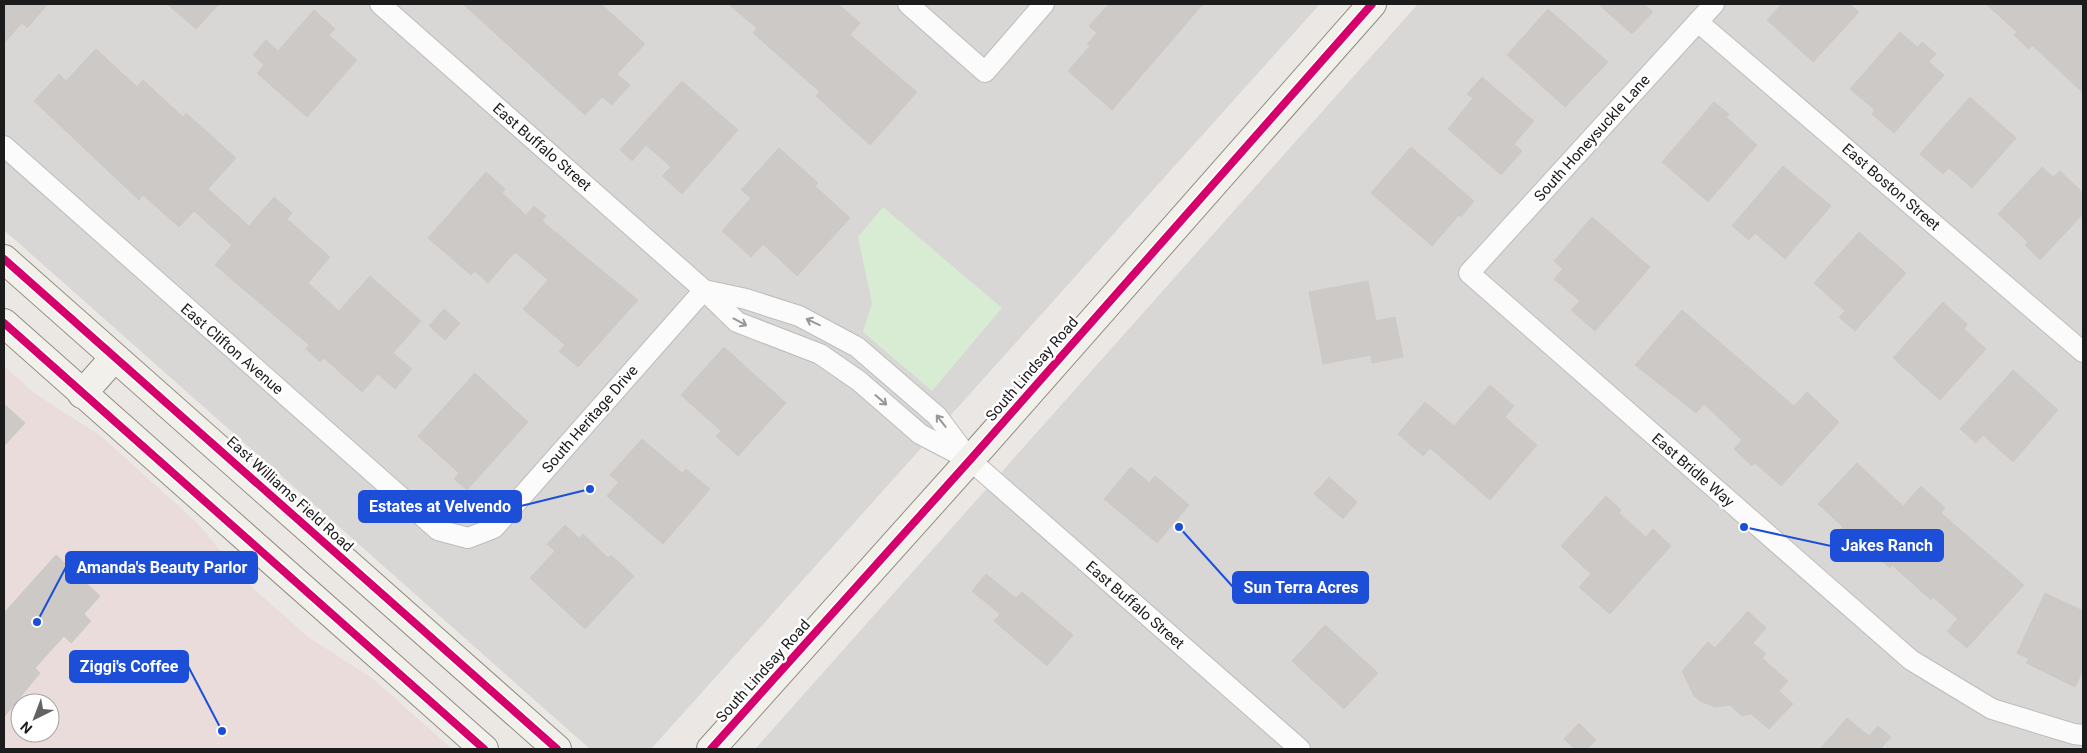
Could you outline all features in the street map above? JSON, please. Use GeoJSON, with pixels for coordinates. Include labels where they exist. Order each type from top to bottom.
{"type":"FeatureCollection","features":[{"type":"Feature","properties":{"kind":"main road","name":"South Lindsay Road"},"geometry":{"type":"LineString","coordinates":[[711,749],[970,460],[1372,4]]}},
{"type":"Feature","properties":{"kind":"main road","name":"East Williams Field Road"},"geometry":{"type":"LineString","coordinates":[[4,259],[557,749]]}},
{"type":"Feature","properties":{"kind":"main road"},"geometry":{"type":"LineString","coordinates":[[4,323],[484,749]]}},
{"type":"Feature","properties":{"kind":"main road"},"geometry":{"type":"LineString","coordinates":[[82,394],[114,358]]}},
{"type":"Feature","properties":{"kind":"street","name":"East Buffalo Street"},"geometry":{"type":"LineString","coordinates":[[380,4],[704,290],[737,322],[820,354],[859,381],[920,434],[970,460]]}},
{"type":"Feature","properties":{"kind":"street"},"geometry":{"type":"LineString","coordinates":[[908,4],[985,72],[1044,4]]}},
{"type":"Feature","properties":{"kind":"street","name":"South Honeysuckle Lane"},"geometry":{"type":"LineString","coordinates":[[1469,273],[1714,4]]}},
{"type":"Feature","properties":{"kind":"street","name":"East Boston Street"},"geometry":{"type":"LineString","coordinates":[[1698,22],[2083,352]]}},
{"type":"Feature","properties":{"kind":"street","name":"East Clifton Avenue"},"geometry":{"type":"LineString","coordinates":[[4,146],[438,530],[468,538]]}},
{"type":"Feature","properties":{"kind":"street","name":"East Bridle Way"},"geometry":{"type":"LineString","coordinates":[[1469,273],[1911,660],[1992,709],[2074,734],[2083,735]]}},
{"type":"Feature","properties":{"kind":"street","name":"East Buffalo Street"},"geometry":{"type":"LineString","coordinates":[[704,290],[746,299],[799,316],[857,347],[937,416],[970,460],[1300,749]]}},
{"type":"Feature","properties":{"kind":"street","name":"South Heritage Drive"},"geometry":{"type":"LineString","coordinates":[[468,538],[494,528],[704,290]]}},
{"type":"Feature","properties":{"kind":"shaded area"},"geometry":{"type":"Polygon","coordinates":[[[4,4],[1320,4],[651,749],[590,749],[4,230],[4,4]]]}},
{"type":"Feature","properties":{"kind":"shaded area"},"geometry":{"type":"Polygon","coordinates":[[[1418,4],[2083,4],[2083,749],[755,749],[1418,4]]]}},
{"type":"Feature","properties":{"kind":"shaded area"},"geometry":{"type":"Polygon","coordinates":[[[4,366],[34,393],[101,436],[196,522],[253,588],[308,637],[372,678],[452,749],[4,749],[4,366]]]}},
{"type":"Feature","properties":{"kind":"green space"},"geometry":{"type":"Polygon","coordinates":[[[883,207],[1002,308],[932,391],[863,332],[872,303],[858,237],[883,207]]]}},
{"type":"Feature","properties":{"kind":"building"},"geometry":{"type":"Polygon","coordinates":[[[4,4],[48,4],[27,28],[22,23],[4,43],[4,4]]]}},
{"type":"Feature","properties":{"kind":"building"},"geometry":{"type":"Polygon","coordinates":[[[167,4],[219,4],[196,29],[167,4]]]}},
{"type":"Feature","properties":{"kind":"building"},"geometry":{"type":"Polygon","coordinates":[[[463,4],[601,4],[645,44],[617,74],[630,85],[612,105],[602,97],[585,115],[463,4]]]}},
{"type":"Feature","properties":{"kind":"building"},"geometry":{"type":"Polygon","coordinates":[[[728,4],[838,4],[860,23],[850,35],[917,92],[870,145],[816,96],[820,92],[753,33],[757,28],[728,4]]]}},
{"type":"Feature","properties":{"kind":"building"},"geometry":{"type":"Polygon","coordinates":[[[1109,4],[1203,4],[1112,110],[1068,71],[1090,46],[1087,44],[1097,33],[1089,26],[1109,4]]]}},
{"type":"Feature","properties":{"kind":"building"},"geometry":{"type":"Polygon","coordinates":[[[1598,4],[1644,4],[1653,12],[1632,34],[1598,4]]]}},
{"type":"Feature","properties":{"kind":"building"},"geometry":{"type":"Polygon","coordinates":[[[1782,4],[1849,4],[1859,12],[1813,62],[1767,20],[1782,4]]]}},
{"type":"Feature","properties":{"kind":"building"},"geometry":{"type":"Polygon","coordinates":[[[1986,4],[2083,4],[2083,93],[2032,45],[2029,49],[2014,35],[2017,32],[1986,4]]]}},
{"type":"Feature","properties":{"kind":"building"},"geometry":{"type":"Polygon","coordinates":[[[1548,9],[1608,62],[1565,107],[1507,55],[1548,9]]]}},
{"type":"Feature","properties":{"kind":"building"},"geometry":{"type":"Polygon","coordinates":[[[314,10],[335,29],[329,35],[357,60],[307,117],[257,73],[264,65],[253,55],[266,40],[278,51],[314,10]]]}},
{"type":"Feature","properties":{"kind":"building"},"geometry":{"type":"Polygon","coordinates":[[[1900,32],[1917,47],[1922,42],[1936,54],[1929,62],[1944,75],[1894,133],[1872,114],[1875,110],[1850,89],[1900,32]]]}},
{"type":"Feature","properties":{"kind":"building"},"geometry":{"type":"Polygon","coordinates":[[[96,49],[137,87],[143,80],[183,117],[186,113],[236,158],[208,189],[249,226],[274,197],[292,213],[287,219],[330,257],[308,283],[339,311],[370,276],[421,321],[393,353],[412,369],[395,389],[378,374],[362,392],[324,358],[320,362],[306,349],[309,345],[215,265],[232,245],[194,211],[179,227],[143,195],[139,200],[34,101],[59,74],[66,81],[96,49]]]}},
{"type":"Feature","properties":{"kind":"building"},"geometry":{"type":"Polygon","coordinates":[[[1482,77],[1534,121],[1514,144],[1522,151],[1501,175],[1448,129],[1473,98],[1467,94],[1482,77]]]}},
{"type":"Feature","properties":{"kind":"building"},"geometry":{"type":"Polygon","coordinates":[[[682,81],[738,130],[682,194],[662,176],[671,167],[646,145],[632,161],[620,150],[682,81]]]}},
{"type":"Feature","properties":{"kind":"building"},"geometry":{"type":"Polygon","coordinates":[[[1970,97],[2016,138],[1972,188],[1949,168],[1943,174],[1920,154],[1970,97]]]}},
{"type":"Feature","properties":{"kind":"building"},"geometry":{"type":"Polygon","coordinates":[[[1714,102],[1729,114],[1726,117],[1757,145],[1708,202],[1662,162],[1714,102]]]}},
{"type":"Feature","properties":{"kind":"building"},"geometry":{"type":"Polygon","coordinates":[[[1411,147],[1474,201],[1432,246],[1371,193],[1411,147]]]}},
{"type":"Feature","properties":{"kind":"building"},"geometry":{"type":"Polygon","coordinates":[[[779,148],[818,183],[815,186],[850,218],[797,276],[763,244],[751,257],[722,231],[751,198],[741,190],[779,148]]]}},
{"type":"Feature","properties":{"kind":"building"},"geometry":{"type":"Polygon","coordinates":[[[1783,166],[1831,206],[1785,259],[1755,233],[1749,240],[1732,226],[1783,166]]]}},
{"type":"Feature","properties":{"kind":"building"},"geometry":{"type":"Polygon","coordinates":[[[2042,167],[2053,177],[2060,171],[2083,193],[2083,214],[2040,260],[2025,245],[2028,242],[1998,214],[2042,167]]]}},
{"type":"Feature","properties":{"kind":"building"},"geometry":{"type":"Polygon","coordinates":[[[486,172],[505,189],[502,193],[526,215],[534,206],[546,216],[542,221],[638,300],[578,367],[559,351],[565,345],[523,309],[548,280],[515,252],[488,283],[475,271],[471,275],[428,238],[486,172]]]}},
{"type":"Feature","properties":{"kind":"building"},"geometry":{"type":"Polygon","coordinates":[[[1592,217],[1650,267],[1595,331],[1571,310],[1580,301],[1554,279],[1563,269],[1554,261],[1592,217]]]}},
{"type":"Feature","properties":{"kind":"building"},"geometry":{"type":"Polygon","coordinates":[[[1859,232],[1906,273],[1855,331],[1839,317],[1845,311],[1814,283],[1859,232]]]}},
{"type":"Feature","properties":{"kind":"building"},"geometry":{"type":"Polygon","coordinates":[[[1368,281],[1376,321],[1395,317],[1403,357],[1372,363],[1371,355],[1323,364],[1309,292],[1368,281]]]}},
{"type":"Feature","properties":{"kind":"building"},"geometry":{"type":"Polygon","coordinates":[[[1943,302],[1967,324],[1964,329],[1986,349],[1940,400],[1893,358],[1943,302]]]}},
{"type":"Feature","properties":{"kind":"building"},"geometry":{"type":"Polygon","coordinates":[[[444,309],[460,323],[445,340],[429,326],[444,309]]]}},
{"type":"Feature","properties":{"kind":"building"},"geometry":{"type":"Polygon","coordinates":[[[1682,310],[1794,406],[1807,392],[1839,422],[1781,486],[1755,463],[1752,466],[1734,449],[1742,440],[1704,404],[1696,413],[1635,365],[1682,310]]]}},
{"type":"Feature","properties":{"kind":"building"},"geometry":{"type":"Polygon","coordinates":[[[724,347],[786,403],[738,456],[716,436],[721,431],[681,395],[724,347]]]}},
{"type":"Feature","properties":{"kind":"building"},"geometry":{"type":"Polygon","coordinates":[[[2013,370],[2058,410],[2013,462],[1983,435],[1976,443],[1960,429],[2013,370]]]}},
{"type":"Feature","properties":{"kind":"building"},"geometry":{"type":"Polygon","coordinates":[[[475,373],[528,422],[467,490],[454,479],[459,473],[418,436],[475,373]]]}},
{"type":"Feature","properties":{"kind":"building"},"geometry":{"type":"Polygon","coordinates":[[[1490,385],[1514,406],[1505,417],[1537,445],[1490,500],[1430,448],[1423,456],[1398,434],[1425,402],[1454,426],[1490,385]]]}},
{"type":"Feature","properties":{"kind":"building"},"geometry":{"type":"Polygon","coordinates":[[[4,404],[25,423],[4,446],[4,404]]]}},
{"type":"Feature","properties":{"kind":"building"},"geometry":{"type":"Polygon","coordinates":[[[642,439],[682,473],[686,469],[710,489],[663,544],[607,496],[619,482],[610,475],[642,439]]]}},
{"type":"Feature","properties":{"kind":"building"},"geometry":{"type":"Polygon","coordinates":[[[1857,463],[1903,506],[1921,486],[1945,508],[1941,513],[2024,585],[1967,648],[1947,631],[1958,619],[1933,597],[1931,600],[1892,565],[1890,568],[1860,541],[1849,552],[1834,538],[1843,527],[1818,504],[1857,463]]]}},
{"type":"Feature","properties":{"kind":"building"},"geometry":{"type":"Polygon","coordinates":[[[1131,467],[1149,483],[1155,476],[1189,505],[1157,543],[1104,499],[1131,467]]]}},
{"type":"Feature","properties":{"kind":"building"},"geometry":{"type":"Polygon","coordinates":[[[1329,477],[1357,502],[1343,519],[1314,494],[1329,477]]]}},
{"type":"Feature","properties":{"kind":"building"},"geometry":{"type":"Polygon","coordinates":[[[1606,496],[1621,510],[1619,513],[1646,537],[1653,529],[1671,546],[1610,614],[1579,587],[1591,574],[1561,546],[1606,496]]]}},
{"type":"Feature","properties":{"kind":"building"},"geometry":{"type":"Polygon","coordinates":[[[565,525],[579,538],[583,534],[608,558],[611,555],[634,576],[585,629],[530,578],[555,551],[547,544],[565,525]]]}},
{"type":"Feature","properties":{"kind":"building"},"geometry":{"type":"Polygon","coordinates":[[[56,555],[70,568],[75,562],[89,574],[83,580],[100,596],[84,614],[91,621],[71,643],[64,636],[35,668],[40,673],[24,693],[10,693],[10,710],[4,717],[4,613],[56,555]]]}},
{"type":"Feature","properties":{"kind":"building"},"geometry":{"type":"Polygon","coordinates":[[[986,574],[1016,598],[1022,592],[1073,635],[1047,666],[994,621],[1000,614],[972,591],[986,574]]]}},
{"type":"Feature","properties":{"kind":"building"},"geometry":{"type":"Polygon","coordinates":[[[2045,593],[2083,611],[2083,670],[2075,687],[2026,663],[2029,659],[2017,653],[2045,593]]]}},
{"type":"Feature","properties":{"kind":"building"},"geometry":{"type":"Polygon","coordinates":[[[1748,611],[1766,628],[1753,643],[1766,654],[1762,658],[1788,681],[1779,691],[1793,704],[1769,729],[1751,714],[1742,716],[1730,705],[1715,707],[1700,701],[1694,696],[1682,671],[1708,642],[1715,648],[1748,611]]]}},
{"type":"Feature","properties":{"kind":"building"},"geometry":{"type":"Polygon","coordinates":[[[1325,625],[1378,673],[1344,709],[1292,661],[1325,625]]]}},
{"type":"Feature","properties":{"kind":"building"},"geometry":{"type":"Polygon","coordinates":[[[1847,718],[1869,736],[1878,726],[1891,737],[1882,747],[1884,749],[1820,749],[1847,718]]]}},
{"type":"Feature","properties":{"kind":"building"},"geometry":{"type":"Polygon","coordinates":[[[1579,723],[1596,740],[1587,749],[1575,749],[1564,739],[1579,723]]]}},
{"type":"Feature","properties":{"kind":"cycle path"},"geometry":{"type":"LineString","coordinates":[[711,749],[970,460],[1372,4]]}},
{"type":"Feature","properties":{"kind":"cycle path"},"geometry":{"type":"LineString","coordinates":[[4,259],[557,749]]}},
{"type":"Feature","properties":{"kind":"cycle path"},"geometry":{"type":"LineString","coordinates":[[4,323],[484,749]]}},
{"type":"Feature","properties":{"kind":"place","name":"Estates at Velvendo"},"geometry":{"type":"Point","coordinates":[590,489]}},
{"type":"Feature","properties":{"kind":"place","name":"Sun Terra Acres"},"geometry":{"type":"Point","coordinates":[1179,527]}},
{"type":"Feature","properties":{"kind":"place","name":"Jakes Ranch"},"geometry":{"type":"Point","coordinates":[1744,527]}},
{"type":"Feature","properties":{"kind":"place","name":"Amanda's Beauty Parlor"},"geometry":{"type":"Point","coordinates":[37,622]}},
{"type":"Feature","properties":{"kind":"place","name":"Ziggi's Coffee"},"geometry":{"type":"Point","coordinates":[222,731]}}]}
